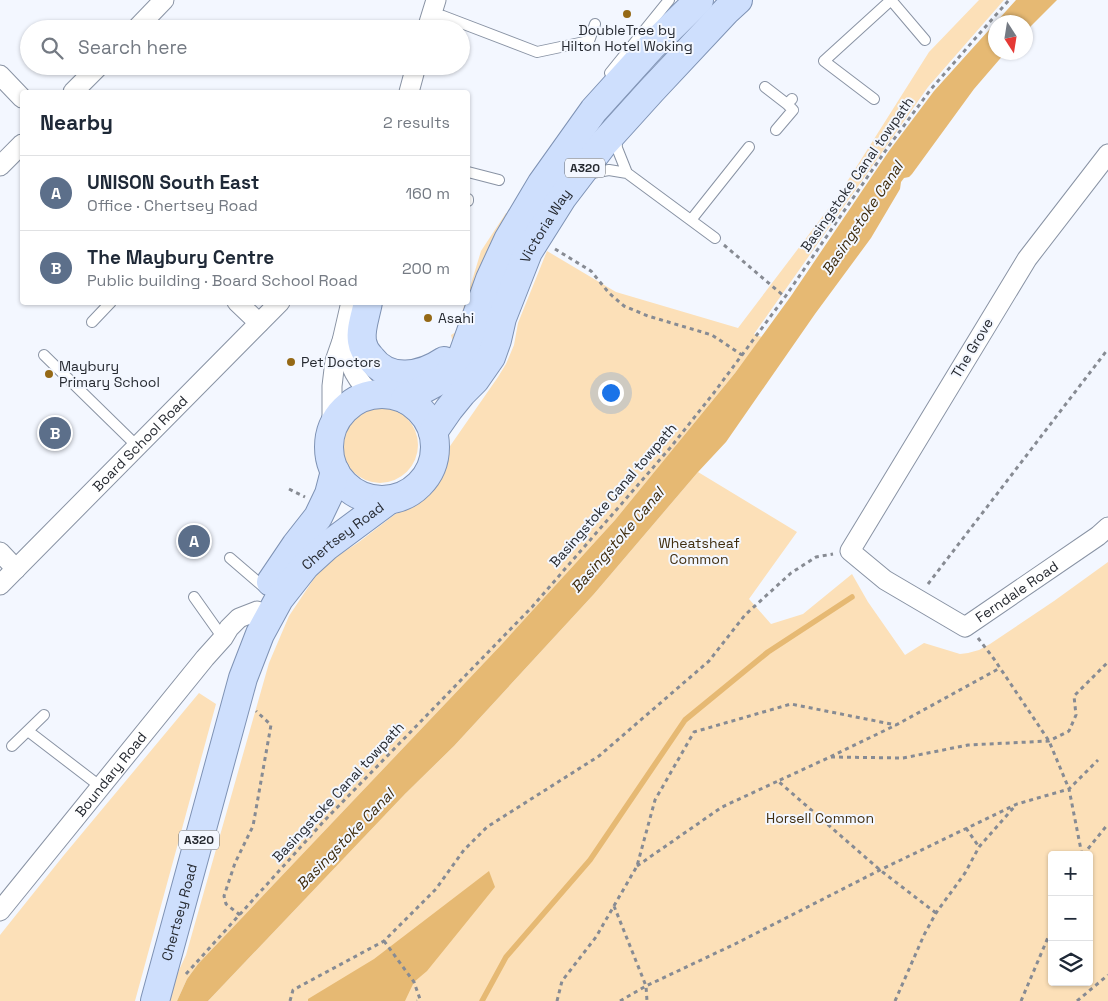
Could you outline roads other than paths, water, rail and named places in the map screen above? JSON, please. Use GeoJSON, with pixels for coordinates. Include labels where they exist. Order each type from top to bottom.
{"type":"FeatureCollection","features":[{"type":"Feature","properties":{"kind":"main road","name":"Victoria Way"},"geometry":{"type":"LineString","coordinates":[[405,399],[446,377],[463,354],[490,279],[508,240],[600,91],[651,47],[699,0]]}},
{"type":"Feature","properties":{"kind":"main road","name":"Victoria Way"},"geometry":{"type":"LineString","coordinates":[[433,432],[449,408],[475,380],[491,357],[502,318],[528,252],[542,242],[562,198],[604,143],[738,0]]}},
{"type":"Feature","properties":{"kind":"main road"},"geometry":{"type":"LineString","coordinates":[[368,305],[362,339],[366,352],[374,364],[383,369],[403,375],[426,372],[446,360],[467,340]]}},
{"type":"Feature","properties":{"kind":"main road"},"geometry":{"type":"LineString","coordinates":[[389,500],[374,500],[360,495],[347,487],[337,476],[331,462],[329,446],[332,428],[339,416],[348,406],[360,399],[374,395],[389,395],[405,399],[417,408],[427,419],[433,432]]}},
{"type":"Feature","properties":{"kind":"main road","name":"A320"},"geometry":{"type":"LineString","coordinates":[[389,500],[404,496],[426,476],[433,462],[435,447],[433,432]]}},
{"type":"Feature","properties":{"kind":"main road","name":"Chertsey Road"},"geometry":{"type":"LineString","coordinates":[[155,1001],[243,678],[258,616],[296,545],[318,517],[335,471]]}},
{"type":"Feature","properties":{"kind":"main road","name":"Chertsey Road"},"geometry":{"type":"LineString","coordinates":[[258,616],[279,599],[305,566],[327,546],[389,500]]}},
{"type":"Feature","properties":{"kind":"street"},"geometry":{"type":"LineString","coordinates":[[145,20],[164,0]]}},
{"type":"Feature","properties":{"kind":"street"},"geometry":{"type":"LineString","coordinates":[[0,75],[20,96]]}},
{"type":"Feature","properties":{"kind":"street"},"geometry":{"type":"LineString","coordinates":[[75,90],[90,75]]}},
{"type":"Feature","properties":{"kind":"street"},"geometry":{"type":"LineString","coordinates":[[410,90],[414,75]]}},
{"type":"Feature","properties":{"kind":"street"},"geometry":{"type":"LineString","coordinates":[[0,166],[20,146]]}},
{"type":"Feature","properties":{"kind":"street","name":"The Grove"},"geometry":{"type":"LineString","coordinates":[[851,553],[1027,259],[1108,154]]}},
{"type":"Feature","properties":{"kind":"street"},"geometry":{"type":"LineString","coordinates":[[240,305],[258,324]]}},
{"type":"Feature","properties":{"kind":"street","name":"Board School Road"},"geometry":{"type":"LineString","coordinates":[[0,585],[277,305]]}},
{"type":"Feature","properties":{"kind":"street"},"geometry":{"type":"LineString","coordinates":[[332,428],[332,386],[335,361],[350,305]]}},
{"type":"Feature","properties":{"kind":"street"},"geometry":{"type":"LineString","coordinates":[[342,341],[355,376],[374,395]]}},
{"type":"Feature","properties":{"kind":"street","name":"Ferndale Road"},"geometry":{"type":"LineString","coordinates":[[851,553],[885,580],[966,627],[1108,527]]}},
{"type":"Feature","properties":{"kind":"street"},"geometry":{"type":"LineString","coordinates":[[0,552],[16,569]]}},
{"type":"Feature","properties":{"kind":"street"},"geometry":{"type":"LineString","coordinates":[[223,638],[238,633],[258,616]]}},
{"type":"Feature","properties":{"kind":"street","name":"Boundary Road"},"geometry":{"type":"LineString","coordinates":[[0,910],[101,788],[204,658],[223,638]]}},
{"type":"Feature","properties":{"kind":"lane"},"geometry":{"type":"LineString","coordinates":[[600,91],[670,0]]}},
{"type":"Feature","properties":{"kind":"lane"},"geometry":{"type":"LineString","coordinates":[[874,99],[821,64],[891,0],[925,40]]}},
{"type":"Feature","properties":{"kind":"lane"},"geometry":{"type":"LineString","coordinates":[[432,14],[451,20]]}},
{"type":"Feature","properties":{"kind":"lane"},"geometry":{"type":"LineString","coordinates":[[470,27],[537,52],[589,41],[595,24]]}},
{"type":"Feature","properties":{"kind":"lane"},"geometry":{"type":"LineString","coordinates":[[765,87],[790,102],[793,110],[776,130]]}},
{"type":"Feature","properties":{"kind":"lane"},"geometry":{"type":"LineString","coordinates":[[615,131],[617,148],[627,173]]}},
{"type":"Feature","properties":{"kind":"lane"},"geometry":{"type":"LineString","coordinates":[[691,220],[749,146]]}},
{"type":"Feature","properties":{"kind":"lane"},"geometry":{"type":"LineString","coordinates":[[580,175],[609,170],[627,173],[715,238]]}},
{"type":"Feature","properties":{"kind":"lane"},"geometry":{"type":"LineString","coordinates":[[470,173],[499,180]]}},
{"type":"Feature","properties":{"kind":"lane"},"geometry":{"type":"LineString","coordinates":[[92,322],[108,305]]}},
{"type":"Feature","properties":{"kind":"lane"},"geometry":{"type":"LineString","coordinates":[[44,355],[137,446]]}},
{"type":"Feature","properties":{"kind":"lane"},"geometry":{"type":"LineString","coordinates":[[230,558],[258,616]]}},
{"type":"Feature","properties":{"kind":"lane"},"geometry":{"type":"LineString","coordinates":[[194,597],[223,638]]}},
{"type":"Feature","properties":{"kind":"lane"},"geometry":{"type":"LineString","coordinates":[[12,746],[44,715]]}},
{"type":"Feature","properties":{"kind":"lane"},"geometry":{"type":"LineString","coordinates":[[28,731],[101,788]]}},
{"type":"Feature","properties":{"kind":"water"},"geometry":{"type":"Polygon","coordinates":[[[1016,0],[1057,0],[1033,24],[1033,15],[1002,15],[1016,0]]]}},
{"type":"Feature","properties":{"kind":"water","name":"Basingstoke Canal"},"geometry":{"type":"Polygon","coordinates":[[[988,31],[988,60],[999,60],[974,89],[912,174],[901,182],[900,189],[871,238],[815,314],[726,442],[594,594],[454,746],[405,794],[208,1001],[177,1001],[187,979],[198,964],[501,645],[615,520],[735,373],[791,296],[889,151],[934,91],[988,31]]]}},
{"type":"Feature","properties":{"kind":"water"},"geometry":{"type":"Polygon","coordinates":[[[489,871],[495,887],[427,971],[414,982],[405,1001],[308,1001],[308,999],[374,959],[489,871]]]}},
{"type":"Feature","properties":{"kind":"waterway"},"geometry":{"type":"LineString","coordinates":[[482,1001],[506,957],[590,860],[685,720],[768,652],[852,597]]}},
{"type":"Feature","properties":{"kind":"place","name":"DoubleTree by Hilton Hotel Woking"},"geometry":{"type":"Point","coordinates":[627,14]}},
{"type":"Feature","properties":{"kind":"place","name":"Asahi"},"geometry":{"type":"Point","coordinates":[428,318]}},
{"type":"Feature","properties":{"kind":"place","name":"Pet Doctors"},"geometry":{"type":"Point","coordinates":[291,362]}},
{"type":"Feature","properties":{"kind":"place","name":"Maybury Primary School"},"geometry":{"type":"Point","coordinates":[49,374]}},
{"type":"Feature","properties":{"kind":"place","name":"The Maybury Centre"},"geometry":{"type":"Point","coordinates":[55,433]}},
{"type":"Feature","properties":{"kind":"place","name":"UNISON South East"},"geometry":{"type":"Point","coordinates":[194,541]}},
{"type":"Feature","properties":{"kind":"park label","name":"Wheatsheaf Common"},"geometry":{"type":"Point","coordinates":[699,552]}},
{"type":"Feature","properties":{"kind":"park label","name":"Horsell Common"},"geometry":{"type":"Point","coordinates":[820,818]}}]}
